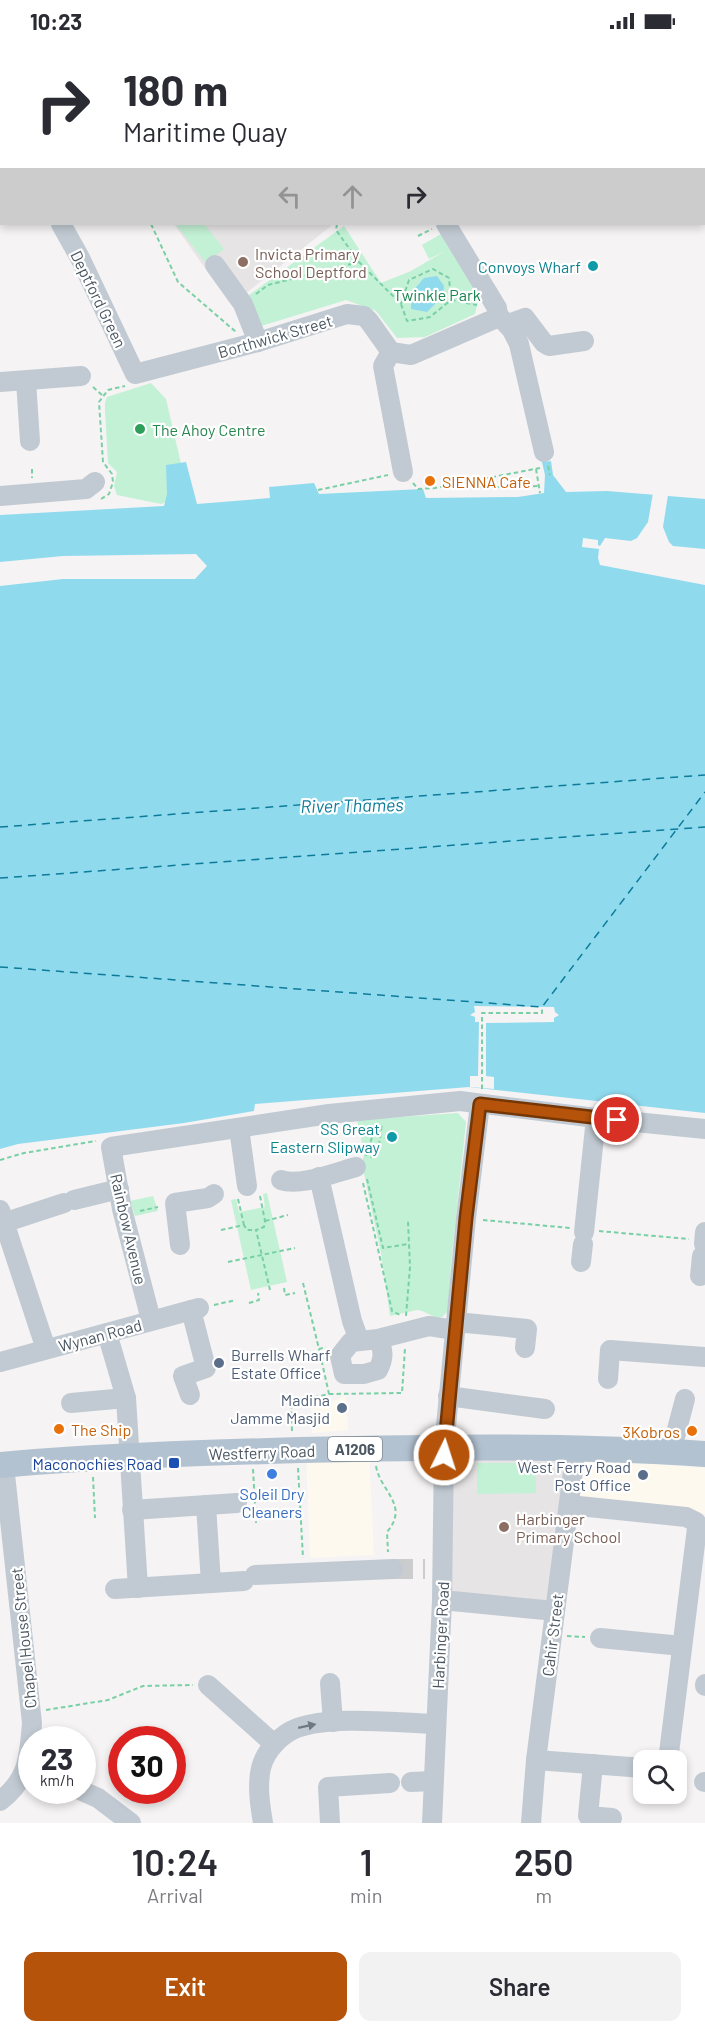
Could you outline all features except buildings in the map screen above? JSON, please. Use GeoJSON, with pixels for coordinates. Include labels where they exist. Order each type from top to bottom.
{"type":"FeatureCollection","features":[{"type":"Feature","properties":{"kind":"main road","name":"Westferry Road"},"geometry":{"type":"LineString","coordinates":[[3,1473],[91,1459],[375,1448],[576,1448],[705,1454]]}},
{"type":"Feature","properties":{"kind":"street","name":"Deptford Green"},"geometry":{"type":"LineString","coordinates":[[62,225],[80,258],[135,374]]}},
{"type":"Feature","properties":{"kind":"street"},"geometry":{"type":"LineString","coordinates":[[447,225],[519,344],[544,452]]}},
{"type":"Feature","properties":{"kind":"street"},"geometry":{"type":"LineString","coordinates":[[215,266],[243,304],[254,343]]}},
{"type":"Feature","properties":{"kind":"street","name":"Borthwick Street"},"geometry":{"type":"LineString","coordinates":[[135,374],[254,343],[347,314],[364,316],[391,352]]}},
{"type":"Feature","properties":{"kind":"street"},"geometry":{"type":"LineString","coordinates":[[403,472],[383,366],[391,352],[411,355],[492,320],[503,319],[525,318],[544,343],[549,346],[584,341]]}},
{"type":"Feature","properties":{"kind":"street"},"geometry":{"type":"LineString","coordinates":[[0,382],[81,376]]}},
{"type":"Feature","properties":{"kind":"street"},"geometry":{"type":"LineString","coordinates":[[26,381],[30,441]]}},
{"type":"Feature","properties":{"kind":"street"},"geometry":{"type":"LineString","coordinates":[[0,496],[86,489],[96,491]]}},
{"type":"Feature","properties":{"kind":"street"},"geometry":{"type":"LineString","coordinates":[[248,1192],[238,1128],[352,1111],[460,1101],[705,1129]]}},
{"type":"Feature","properties":{"kind":"street","name":"Harbinger Road"},"geometry":{"type":"LineString","coordinates":[[432,1823],[442,1600],[434,1568],[448,1396],[480,1104]]}},
{"type":"Feature","properties":{"kind":"street"},"geometry":{"type":"LineString","coordinates":[[583,1242],[596,1118]]}},
{"type":"Feature","properties":{"kind":"street","name":"Rainbow Avenue"},"geometry":{"type":"LineString","coordinates":[[152,1320],[119,1189],[111,1147],[238,1128]]}},
{"type":"Feature","properties":{"kind":"street"},"geometry":{"type":"LineString","coordinates":[[280,1180],[288,1183],[362,1168]]}},
{"type":"Feature","properties":{"kind":"street"},"geometry":{"type":"LineString","coordinates":[[319,1178],[352,1321],[365,1337]]}},
{"type":"Feature","properties":{"kind":"street"},"geometry":{"type":"LineString","coordinates":[[46,1349],[1,1219],[119,1189]]}},
{"type":"Feature","properties":{"kind":"street"},"geometry":{"type":"LineString","coordinates":[[180,1245],[175,1203],[208,1198],[214,1194]]}},
{"type":"Feature","properties":{"kind":"street"},"geometry":{"type":"LineString","coordinates":[[700,1276],[704,1243]]}},
{"type":"Feature","properties":{"kind":"street"},"geometry":{"type":"LineString","coordinates":[[190,1395],[183,1376],[206,1368],[195,1309]]}},
{"type":"Feature","properties":{"kind":"street","name":"Wynan Road"},"geometry":{"type":"LineString","coordinates":[[0,1362],[195,1309]]}},
{"type":"Feature","properties":{"kind":"street"},"geometry":{"type":"LineString","coordinates":[[365,1337],[406,1318],[419,1316],[426,1318],[429,1326]]}},
{"type":"Feature","properties":{"kind":"street"},"geometry":{"type":"LineString","coordinates":[[365,1337],[429,1326],[527,1329],[525,1348]]}},
{"type":"Feature","properties":{"kind":"street"},"geometry":{"type":"LineString","coordinates":[[107,1333],[126,1398],[138,1588]]}},
{"type":"Feature","properties":{"kind":"street"},"geometry":{"type":"LineString","coordinates":[[608,1379],[610,1350],[705,1358]]}},
{"type":"Feature","properties":{"kind":"street"},"geometry":{"type":"LineString","coordinates":[[448,1396],[545,1408]]}},
{"type":"Feature","properties":{"kind":"street"},"geometry":{"type":"LineString","coordinates":[[71,1403],[126,1398]]}},
{"type":"Feature","properties":{"kind":"street"},"geometry":{"type":"LineString","coordinates":[[671,1452],[685,1399]]}},
{"type":"Feature","properties":{"kind":"street","name":"Cahir Street"},"geometry":{"type":"LineString","coordinates":[[531,1823],[536,1760],[576,1448]]}},
{"type":"Feature","properties":{"kind":"street","name":"Chapel House Street"},"geometry":{"type":"LineString","coordinates":[[3,1473],[9,1586],[32,1726]]}},
{"type":"Feature","properties":{"kind":"street"},"geometry":{"type":"LineString","coordinates":[[132,1510],[237,1503]]}},
{"type":"Feature","properties":{"kind":"street"},"geometry":{"type":"LineString","coordinates":[[206,1505],[211,1583]]}},
{"type":"Feature","properties":{"kind":"street"},"geometry":{"type":"LineString","coordinates":[[569,1505],[686,1517],[696,1522],[669,1750]]}},
{"type":"Feature","properties":{"kind":"street"},"geometry":{"type":"LineString","coordinates":[[115,1589],[211,1583],[304,1573],[390,1570]]}},
{"type":"Feature","properties":{"kind":"street"},"geometry":{"type":"LineString","coordinates":[[442,1600],[555,1611]]}},
{"type":"Feature","properties":{"kind":"street"},"geometry":{"type":"LineString","coordinates":[[600,1638],[682,1646]]}},
{"type":"Feature","properties":{"kind":"street"},"geometry":{"type":"LineString","coordinates":[[330,1683],[333,1722]]}},
{"type":"Feature","properties":{"kind":"street"},"geometry":{"type":"LineString","coordinates":[[208,1685],[274,1744]]}},
{"type":"Feature","properties":{"kind":"street"},"geometry":{"type":"LineString","coordinates":[[263,1823],[259,1787],[261,1767],[274,1744],[296,1728],[333,1722],[435,1724]]}},
{"type":"Feature","properties":{"kind":"street"},"geometry":{"type":"LineString","coordinates":[[536,1760],[633,1767]]}},
{"type":"Feature","properties":{"kind":"street"},"geometry":{"type":"LineString","coordinates":[[593,1764],[588,1816],[612,1818]]}},
{"type":"Feature","properties":{"kind":"street"},"geometry":{"type":"LineString","coordinates":[[411,1782],[433,1781]]}},
{"type":"Feature","properties":{"kind":"street","name":"Chapel House Street"},"geometry":{"type":"LineString","coordinates":[[0,1801],[18,1783]]}},
{"type":"Feature","properties":{"kind":"street"},"geometry":{"type":"LineString","coordinates":[[330,1823],[328,1787],[390,1783]]}},
{"type":"Feature","properties":{"kind":"street"},"geometry":{"type":"LineString","coordinates":[[96,1797],[130,1823]]}},
{"type":"Feature","properties":{"kind":"path"},"geometry":{"type":"LineString","coordinates":[[151,225],[178,282],[254,343]]}},
{"type":"Feature","properties":{"kind":"path"},"geometry":{"type":"LineString","coordinates":[[337,225],[336,230],[358,262],[401,304],[407,321],[430,317],[451,300],[477,305],[503,319]]}},
{"type":"Feature","properties":{"kind":"path"},"geometry":{"type":"LineString","coordinates":[[243,304],[268,285],[358,262]]}},
{"type":"Feature","properties":{"kind":"path"},"geometry":{"type":"LineString","coordinates":[[401,304],[409,280],[433,269],[449,278],[451,300]]}},
{"type":"Feature","properties":{"kind":"path"},"geometry":{"type":"LineString","coordinates":[[96,491],[109,494],[113,482],[112,474],[103,462],[99,402],[108,390],[132,384],[135,374]]}},
{"type":"Feature","properties":{"kind":"path"},"geometry":{"type":"LineString","coordinates":[[435,488],[536,469],[540,493]]}},
{"type":"Feature","properties":{"kind":"path"},"geometry":{"type":"LineString","coordinates":[[318,490],[403,472],[418,489],[539,486]]}},
{"type":"Feature","properties":{"kind":"path"},"geometry":{"type":"LineString","coordinates":[[480,1104],[482,1013],[542,1013],[542,1007]]}},
{"type":"Feature","properties":{"kind":"path"},"geometry":{"type":"LineString","coordinates":[[381,1131],[373,1134],[362,1168],[392,1311],[406,1318],[410,1267],[408,1221]]}},
{"type":"Feature","properties":{"kind":"path"},"geometry":{"type":"LineString","coordinates":[[362,1168],[379,1144]]}},
{"type":"Feature","properties":{"kind":"path"},"geometry":{"type":"LineString","coordinates":[[362,1168],[383,1248],[408,1244]]}},
{"type":"Feature","properties":{"kind":"path"},"geometry":{"type":"LineString","coordinates":[[248,1192],[265,1221],[264,1227],[256,1230],[247,1230],[244,1225],[248,1192]]}},
{"type":"Feature","properties":{"kind":"path"},"geometry":{"type":"LineString","coordinates":[[133,1213],[175,1203]]}},
{"type":"Feature","properties":{"kind":"path"},"geometry":{"type":"LineString","coordinates":[[265,1221],[288,1215]]}},
{"type":"Feature","properties":{"kind":"path"},"geometry":{"type":"LineString","coordinates":[[221,1230],[244,1225]]}},
{"type":"Feature","properties":{"kind":"path"},"geometry":{"type":"LineString","coordinates":[[256,1230],[270,1290]]}},
{"type":"Feature","properties":{"kind":"path"},"geometry":{"type":"LineString","coordinates":[[228,1262],[295,1248]]}},
{"type":"Feature","properties":{"kind":"path"},"geometry":{"type":"LineString","coordinates":[[303,1283],[329,1394],[291,1402],[304,1573]]}},
{"type":"Feature","properties":{"kind":"path"},"geometry":{"type":"LineString","coordinates":[[284,1288],[285,1295],[295,1293]]}},
{"type":"Feature","properties":{"kind":"path"},"geometry":{"type":"LineString","coordinates":[[249,1303],[259,1300],[258,1293]]}},
{"type":"Feature","properties":{"kind":"path"},"geometry":{"type":"LineString","coordinates":[[195,1309],[236,1300]]}},
{"type":"Feature","properties":{"kind":"path"},"geometry":{"type":"LineString","coordinates":[[318,1349],[365,1337]]}},
{"type":"Feature","properties":{"kind":"path"},"geometry":{"type":"LineString","coordinates":[[375,1448],[378,1475],[395,1504],[396,1515],[393,1525],[387,1532],[390,1570]]}},
{"type":"Feature","properties":{"kind":"path"},"geometry":{"type":"LineString","coordinates":[[252,1452],[256,1523]]}},
{"type":"Feature","properties":{"kind":"path"},"geometry":{"type":"LineString","coordinates":[[91,1459],[95,1518]]}},
{"type":"Feature","properties":{"kind":"path"},"geometry":{"type":"LineString","coordinates":[[552,1635],[600,1638]]}},
{"type":"Feature","properties":{"kind":"path"},"geometry":{"type":"LineString","coordinates":[[31,1712],[96,1703],[142,1686],[208,1685]]}},
{"type":"Feature","properties":{"kind":"shaded area","name":"Invicta Primary School Deptford"},"geometry":{"type":"Polygon","coordinates":[[[175,225],[331,226],[231,305],[175,225]]]}},
{"type":"Feature","properties":{"kind":"shaded area"},"geometry":{"type":"Polygon","coordinates":[[[346,1395],[348,1430],[312,1433],[311,1405],[327,1404],[346,1395]]]}},
{"type":"Feature","properties":{"kind":"shaded area"},"geometry":{"type":"Polygon","coordinates":[[[369,1452],[374,1555],[310,1558],[306,1455],[369,1452]]]}},
{"type":"Feature","properties":{"kind":"shaded area"},"geometry":{"type":"Polygon","coordinates":[[[583,1458],[705,1468],[705,1514],[577,1501],[583,1458]]]}},
{"type":"Feature","properties":{"kind":"shaded area","name":"Harbinger Primary School"},"geometry":{"type":"Polygon","coordinates":[[[564,1459],[550,1604],[450,1594],[454,1460],[564,1459]]]}},
{"type":"Feature","properties":{"kind":"green space"},"geometry":{"type":"Polygon","coordinates":[[[205,225],[224,249],[206,263],[177,226],[205,225]]]}},
{"type":"Feature","properties":{"kind":"green space","name":"Twinkle Park"},"geometry":{"type":"Polygon","coordinates":[[[344,226],[381,283],[411,271],[445,251],[429,259],[422,245],[441,234],[479,297],[475,314],[425,337],[397,338],[376,311],[346,300],[258,327],[245,298],[344,226]]]}},
{"type":"Feature","properties":{"kind":"green space","name":"The Ahoy Centre"},"geometry":{"type":"Polygon","coordinates":[[[151,383],[166,399],[182,468],[181,496],[161,504],[117,495],[114,486],[117,472],[108,463],[105,411],[107,397],[151,383]]]}},
{"type":"Feature","properties":{"kind":"green space"},"geometry":{"type":"Polygon","coordinates":[[[458,1113],[466,1122],[448,1311],[442,1317],[437,1318],[417,1310],[390,1316],[381,1253],[362,1164],[364,1153],[357,1120],[458,1113]]]}},
{"type":"Feature","properties":{"kind":"green space"},"geometry":{"type":"Polygon","coordinates":[[[267,1193],[287,1282],[251,1290],[231,1200],[236,1199],[239,1212],[265,1207],[263,1194],[267,1193]]]}},
{"type":"Feature","properties":{"kind":"green space"},"geometry":{"type":"Polygon","coordinates":[[[153,1196],[158,1211],[135,1216],[130,1201],[153,1196]]]}},
{"type":"Feature","properties":{"kind":"green space"},"geometry":{"type":"Polygon","coordinates":[[[477,1463],[536,1463],[536,1493],[477,1494],[477,1463]]]}},
{"type":"Feature","properties":{"kind":"water"},"geometry":{"type":"Polygon","coordinates":[[[437,276],[444,286],[443,296],[427,312],[411,309],[411,293],[424,278],[437,276]]]}},
{"type":"Feature","properties":{"kind":"water","name":"River Thames"},"geometry":{"type":"Polygon","coordinates":[[[551,461],[553,475],[566,492],[607,491],[705,499],[705,1113],[469,1087],[255,1104],[254,1111],[184,1123],[18,1144],[0,1149],[0,515],[164,506],[167,494],[166,465],[186,462],[197,504],[270,498],[269,487],[314,483],[319,494],[423,489],[426,498],[518,497],[544,493],[545,475],[542,462],[551,461]]]}},
{"type":"Feature","properties":{"kind":"pier"},"geometry":{"type":"Polygon","coordinates":[[[653,493],[668,495],[663,527],[669,542],[673,546],[705,549],[705,585],[600,565],[599,549],[582,547],[583,538],[598,540],[600,546],[605,538],[631,541],[637,538],[648,522],[653,493]]]}},
{"type":"Feature","properties":{"kind":"pier"},"geometry":{"type":"Polygon","coordinates":[[[196,554],[207,566],[195,579],[63,579],[0,586],[0,562],[63,556],[196,554]]]}},
{"type":"Feature","properties":{"kind":"pier"},"geometry":{"type":"Polygon","coordinates":[[[474,1006],[554,1007],[555,1012],[559,1015],[554,1018],[554,1022],[486,1023],[486,1076],[494,1077],[494,1089],[470,1087],[470,1076],[478,1076],[479,1022],[475,1022],[475,1017],[470,1015],[475,1012],[474,1006]]]}},
{"type":"Feature","properties":{"kind":"ferry route"},"geometry":{"type":"LineString","coordinates":[[0,827],[705,775]]}},
{"type":"Feature","properties":{"kind":"ferry route"},"geometry":{"type":"LineString","coordinates":[[0,967],[542,1007],[705,792]]}},
{"type":"Feature","properties":{"kind":"ferry route"},"geometry":{"type":"LineString","coordinates":[[0,878],[705,827]]}},
{"type":"Feature","properties":{"kind":"tunnel"},"geometry":{"type":"LineString","coordinates":[[393,1569],[425,1569]]}},
{"type":"Feature","properties":{"kind":"place","name":"Invicta Primary School Deptford"},"geometry":{"type":"Point","coordinates":[243,262]}},
{"type":"Feature","properties":{"kind":"place","name":"Convoys Wharf"},"geometry":{"type":"Point","coordinates":[593,266]}},
{"type":"Feature","properties":{"kind":"place","name":"The Ahoy Centre"},"geometry":{"type":"Point","coordinates":[140,429]}},
{"type":"Feature","properties":{"kind":"place","name":"SIENNA Cafe"},"geometry":{"type":"Point","coordinates":[430,481]}},
{"type":"Feature","properties":{"kind":"place","name":"SS Great Eastern Slipway"},"geometry":{"type":"Point","coordinates":[392,1137]}},
{"type":"Feature","properties":{"kind":"place","name":"Burrells Wharf Estate Office"},"geometry":{"type":"Point","coordinates":[219,1363]}},
{"type":"Feature","properties":{"kind":"place","name":"Madina Jamme Masjid"},"geometry":{"type":"Point","coordinates":[342,1408]}},
{"type":"Feature","properties":{"kind":"place","name":"The Ship"},"geometry":{"type":"Point","coordinates":[59,1429]}},
{"type":"Feature","properties":{"kind":"place","name":"3Kobros"},"geometry":{"type":"Point","coordinates":[692,1431]}},
{"type":"Feature","properties":{"kind":"place","name":"Maconochies Road"},"geometry":{"type":"Point","coordinates":[174,1463]}},
{"type":"Feature","properties":{"kind":"place","name":"Soleil Dry Cleaners"},"geometry":{"type":"Point","coordinates":[272,1474]}},
{"type":"Feature","properties":{"kind":"place","name":"West Ferry Road Post Office"},"geometry":{"type":"Point","coordinates":[643,1475]}},
{"type":"Feature","properties":{"kind":"place","name":"Harbinger Primary School"},"geometry":{"type":"Point","coordinates":[504,1527]}},
{"type":"Feature","properties":{"kind":"route"},"geometry":{"type":"LineString","coordinates":[[444,1455],[466,1218],[480,1104],[617,1120]]}}]}
